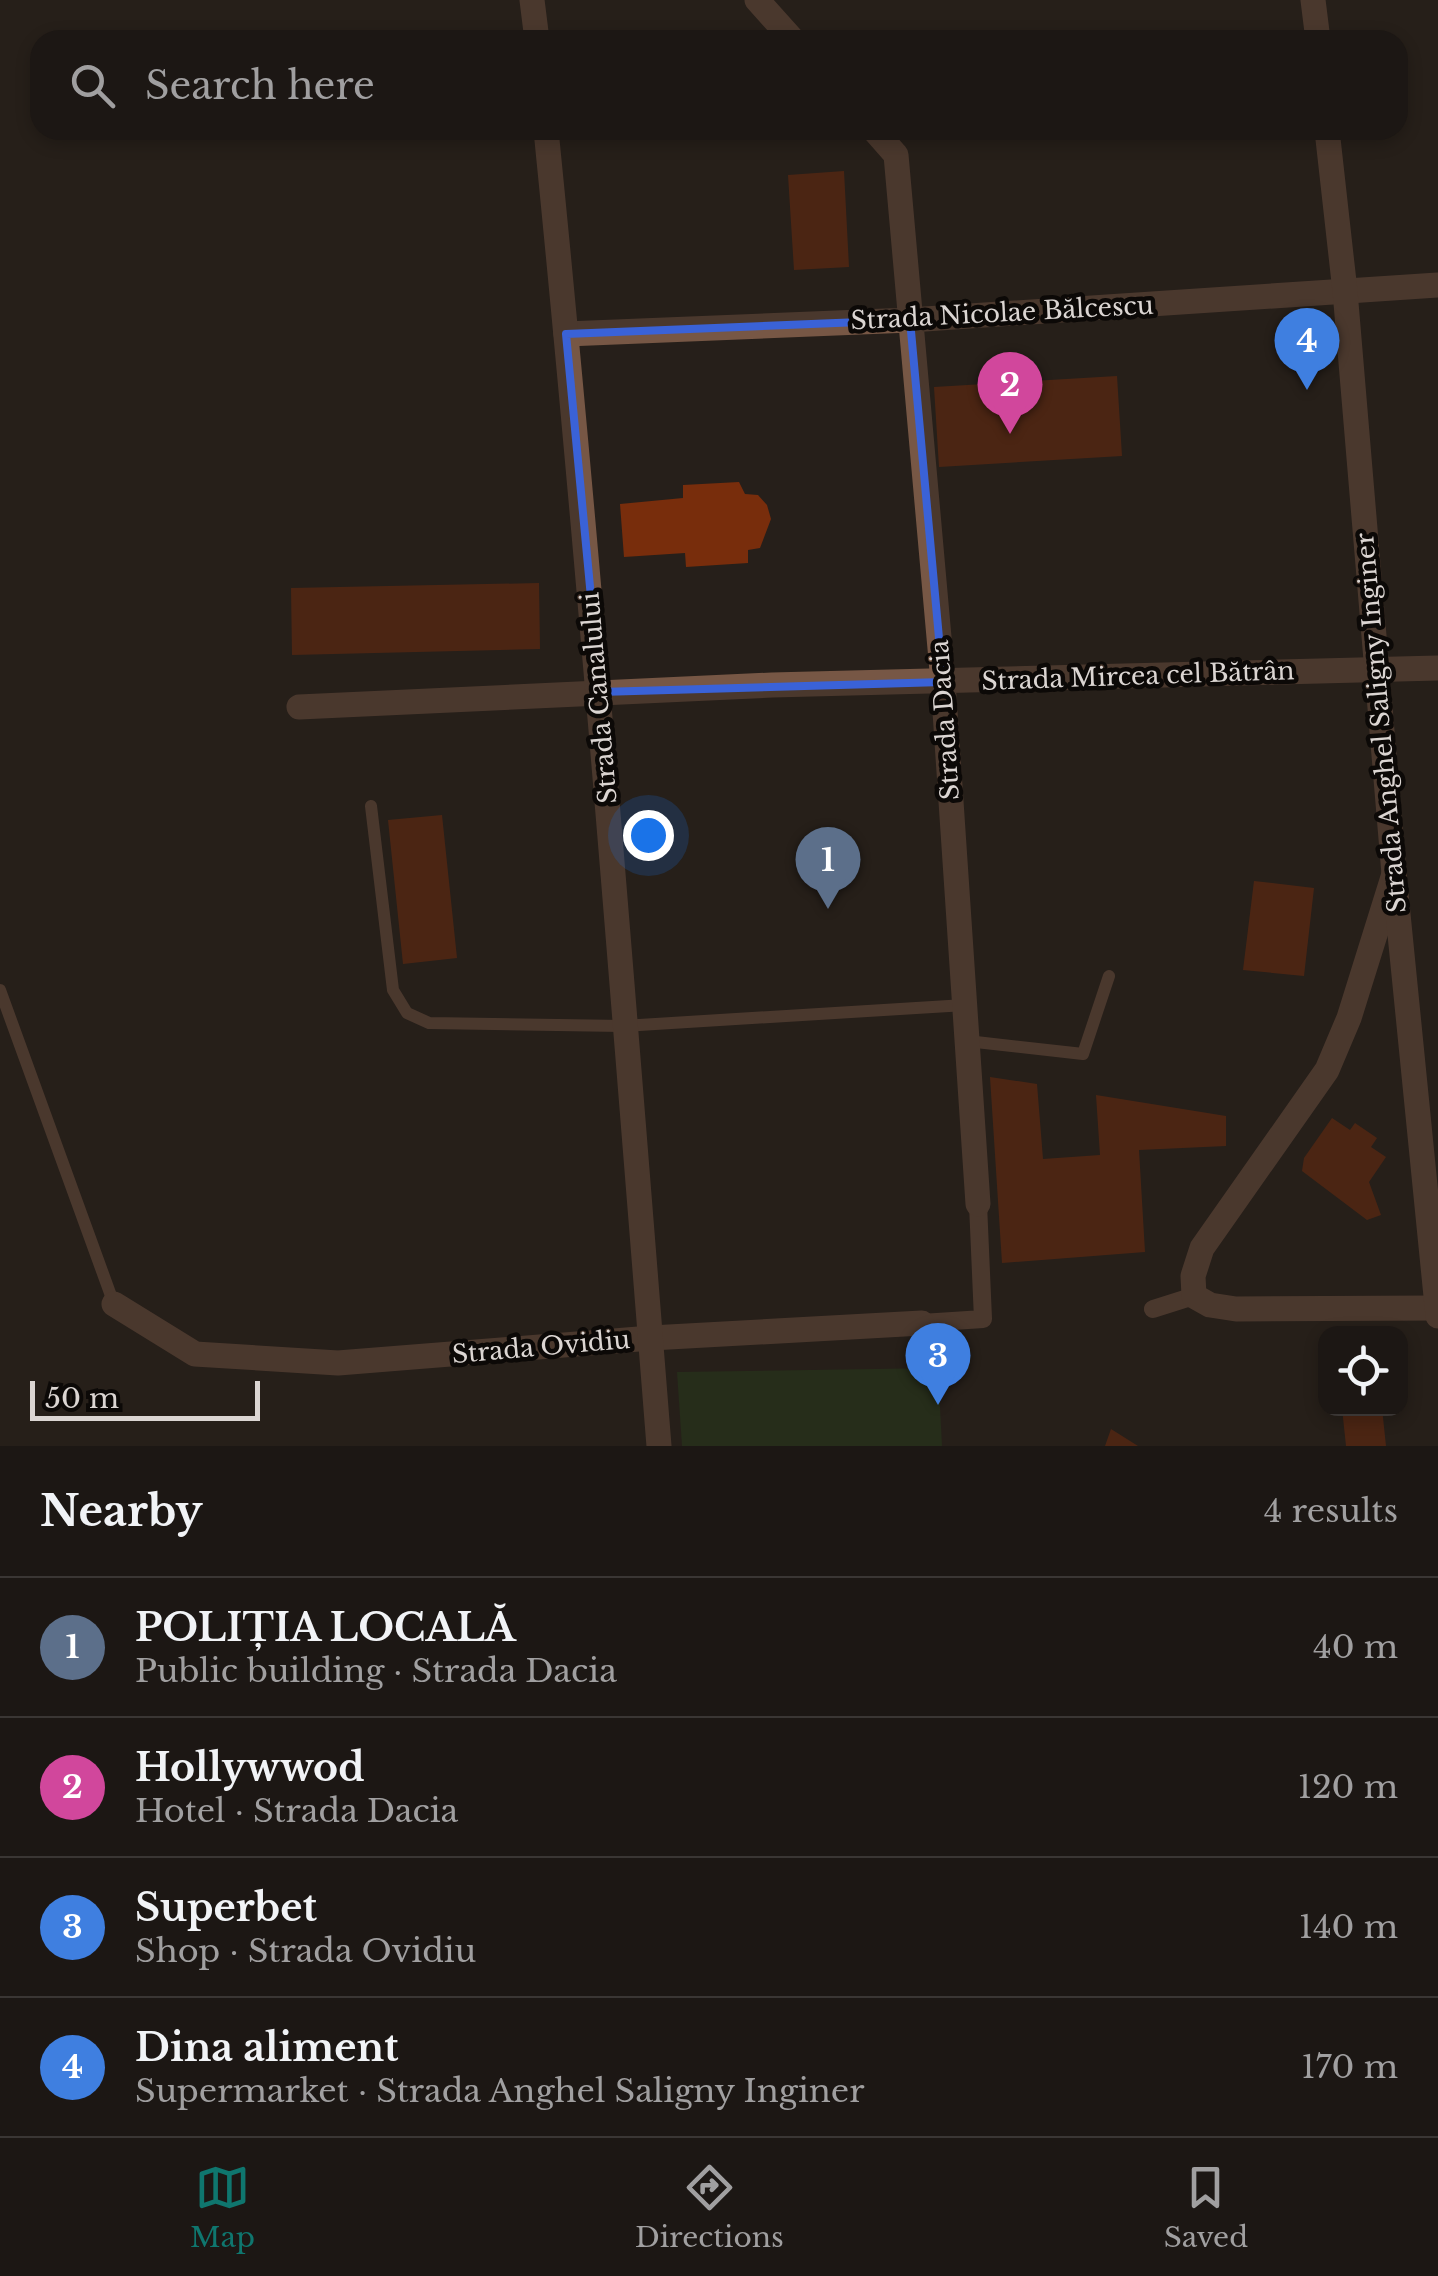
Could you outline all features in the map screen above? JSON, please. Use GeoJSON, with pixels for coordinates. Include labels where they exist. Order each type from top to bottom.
{"type":"FeatureCollection","features":[{"type":"Feature","properties":{"kind":"street"},"geometry":{"type":"LineString","coordinates":[[532,0],[535,30]]}},
{"type":"Feature","properties":{"kind":"street"},"geometry":{"type":"LineString","coordinates":[[758,0],[784,30]]}},
{"type":"Feature","properties":{"kind":"street"},"geometry":{"type":"LineString","coordinates":[[1313,0],[1317,30]]}},
{"type":"Feature","properties":{"kind":"street","name":"Strada Canalului"},"geometry":{"type":"LineString","coordinates":[[547,140],[600,692],[623,1026],[659,1446]]}},
{"type":"Feature","properties":{"kind":"street","name":"Strada Dacia"},"geometry":{"type":"LineString","coordinates":[[883,140],[896,155],[943,682],[983,1319]]}},
{"type":"Feature","properties":{"kind":"street","name":"Strada Anghel Saligny Inginer"},"geometry":{"type":"LineString","coordinates":[[1329,140],[1394,874],[1438,1311]]}},
{"type":"Feature","properties":{"kind":"street","name":"Strada Nicolae Bălcescu"},"geometry":{"type":"LineString","coordinates":[[566,334],[910,320],[1438,286]]}},
{"type":"Feature","properties":{"kind":"street","name":"Strada Mircea cel Bătrân"},"geometry":{"type":"LineString","coordinates":[[299,707],[600,692],[1438,668]]}},
{"type":"Feature","properties":{"kind":"street"},"geometry":{"type":"LineString","coordinates":[[1194,1296],[1192,1276],[1202,1248],[1327,1070],[1349,1018],[1394,874]]}},
{"type":"Feature","properties":{"kind":"street"},"geometry":{"type":"LineString","coordinates":[[1154,1309],[1194,1296]]}},
{"type":"Feature","properties":{"kind":"street"},"geometry":{"type":"LineString","coordinates":[[1194,1296],[1210,1306],[1236,1310],[1438,1311]]}},
{"type":"Feature","properties":{"kind":"street","name":"Strada Ovidiu"},"geometry":{"type":"LineString","coordinates":[[114,1304],[195,1354],[338,1363],[650,1338],[983,1319]]}},
{"type":"Feature","properties":{"kind":"lane"},"geometry":{"type":"LineString","coordinates":[[371,806],[394,990],[408,1013],[429,1023],[623,1026],[964,1005]]}},
{"type":"Feature","properties":{"kind":"lane"},"geometry":{"type":"LineString","coordinates":[[967,1041],[1083,1054],[1109,976]]}},
{"type":"Feature","properties":{"kind":"lane"},"geometry":{"type":"LineString","coordinates":[[0,990],[114,1304]]}},
{"type":"Feature","properties":{"kind":"highlighted area"},"geometry":{"type":"Polygon","coordinates":[[[910,320],[943,682],[600,692],[566,334],[910,320]]]}},
{"type":"Feature","properties":{"kind":"green space"},"geometry":{"type":"Polygon","coordinates":[[[938,1368],[942,1446],[682,1446],[677,1372],[938,1368]]]}},
{"type":"Feature","properties":{"kind":"building"},"geometry":{"type":"Polygon","coordinates":[[[844,171],[849,267],[794,270],[788,175],[844,171]]]}},
{"type":"Feature","properties":{"kind":"building"},"geometry":{"type":"Polygon","coordinates":[[[1117,376],[1122,456],[939,467],[934,387],[1117,376]]]}},
{"type":"Feature","properties":{"kind":"building"},"geometry":{"type":"Polygon","coordinates":[[[739,482],[745,494],[758,495],[767,505],[771,519],[760,548],[748,550],[748,563],[686,567],[685,553],[624,557],[620,504],[683,498],[683,485],[739,482]]]}},
{"type":"Feature","properties":{"kind":"building"},"geometry":{"type":"Polygon","coordinates":[[[539,583],[540,649],[292,655],[291,588],[539,583]]]}},
{"type":"Feature","properties":{"kind":"building"},"geometry":{"type":"Polygon","coordinates":[[[442,815],[457,958],[403,964],[388,820],[442,815]]]}},
{"type":"Feature","properties":{"kind":"building"},"geometry":{"type":"Polygon","coordinates":[[[1254,881],[1314,888],[1304,976],[1243,970],[1254,881]]]}},
{"type":"Feature","properties":{"kind":"building"},"geometry":{"type":"Polygon","coordinates":[[[990,1077],[1037,1084],[1043,1159],[1100,1155],[1096,1095],[1226,1116],[1226,1146],[1139,1150],[1145,1252],[1002,1263],[990,1077]]]}},
{"type":"Feature","properties":{"kind":"building"},"geometry":{"type":"Polygon","coordinates":[[[1332,1118],[1350,1130],[1355,1123],[1377,1138],[1371,1147],[1386,1157],[1369,1182],[1381,1215],[1367,1220],[1302,1171],[1304,1158],[1332,1118]]]}},
{"type":"Feature","properties":{"kind":"building"},"geometry":{"type":"Polygon","coordinates":[[[1343,1416],[1383,1416],[1386,1446],[1346,1446],[1343,1416]]]}},
{"type":"Feature","properties":{"kind":"building"},"geometry":{"type":"Polygon","coordinates":[[[1111,1429],[1138,1446],[1105,1446],[1111,1429]]]}},
{"type":"Feature","properties":{"kind":"place","name":"Dina aliment"},"geometry":{"type":"Point","coordinates":[1307,390]}},
{"type":"Feature","properties":{"kind":"place","name":"Hollywwod"},"geometry":{"type":"Point","coordinates":[1010,434]}},
{"type":"Feature","properties":{"kind":"place","name":"POLIȚIA LOCALĂ"},"geometry":{"type":"Point","coordinates":[828,909]}},
{"type":"Feature","properties":{"kind":"place","name":"Superbet"},"geometry":{"type":"Point","coordinates":[938,1405]}}]}
